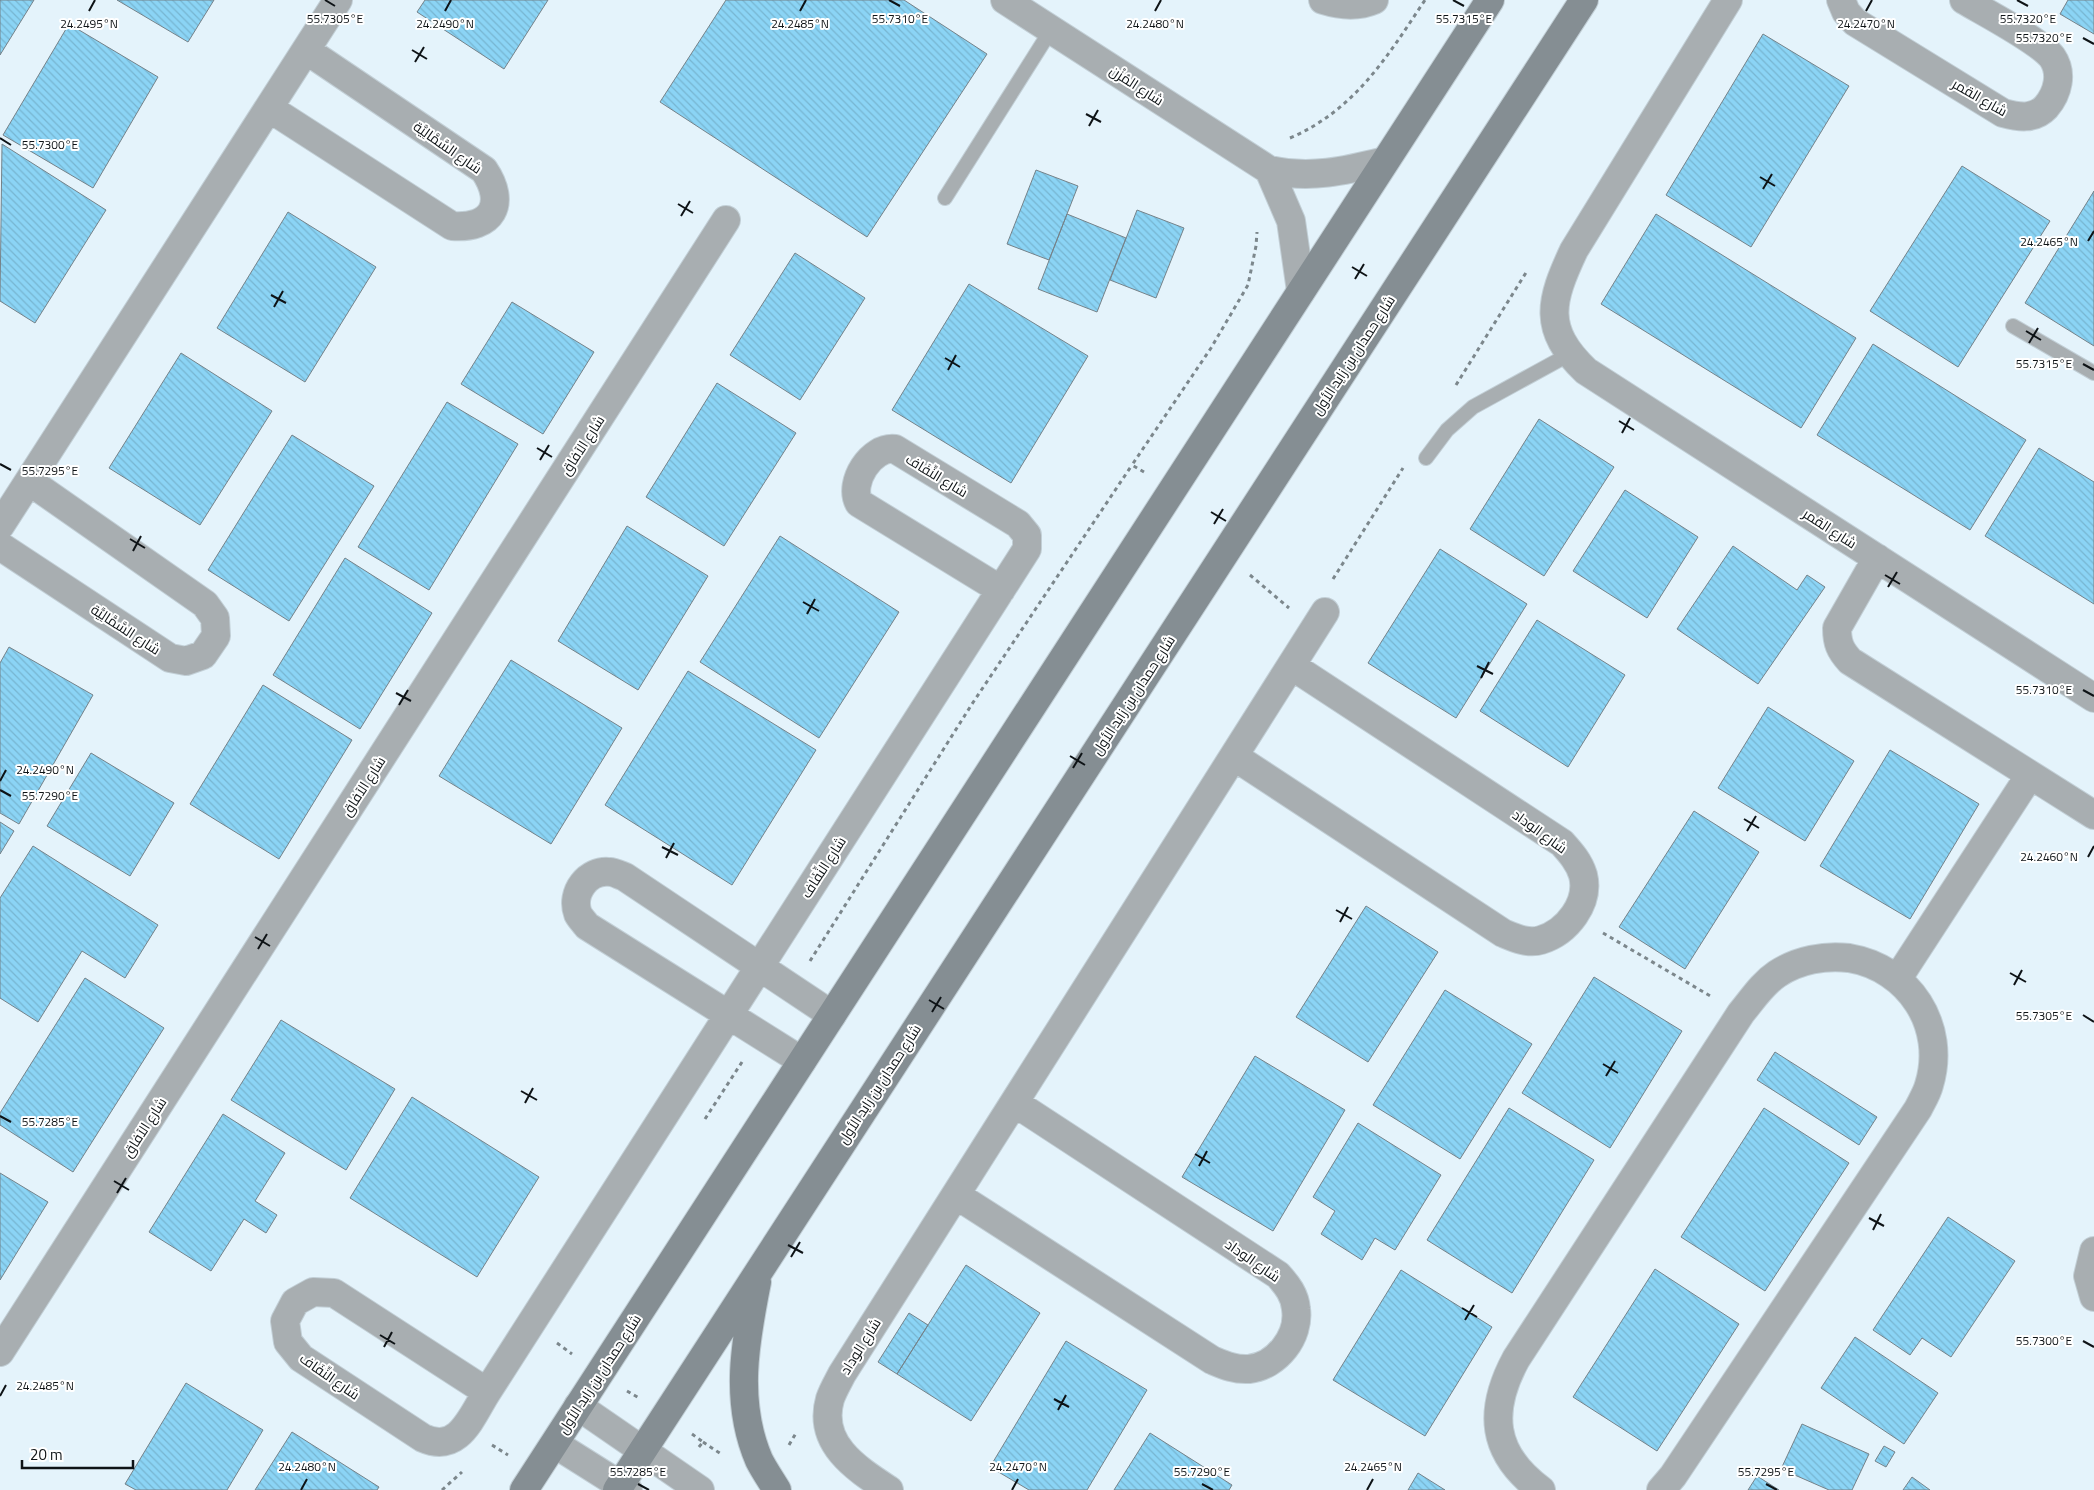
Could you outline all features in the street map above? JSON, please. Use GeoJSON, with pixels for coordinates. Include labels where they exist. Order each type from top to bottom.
{"type":"FeatureCollection","features":[{"type":"Feature","properties":{"kind":"main road","name":"شارع حمدان بن زايد الأول"},"geometry":{"type":"LineString","coordinates":[[524,1490],[1490,0]]}},
{"type":"Feature","properties":{"kind":"main road","name":"شارع حمدان بن زايد الأول"},"geometry":{"type":"LineString","coordinates":[[622,1488],[642,1450],[1584,0]]}},
{"type":"Feature","properties":{"kind":"main road"},"geometry":{"type":"LineString","coordinates":[[760,1268],[748,1328],[742,1380],[747,1422],[760,1460],[777,1490]]}},
{"type":"Feature","properties":{"kind":"street"},"geometry":{"type":"LineString","coordinates":[[0,526],[338,0]]}},
{"type":"Feature","properties":{"kind":"street","name":"شارع المُزْن"},"geometry":{"type":"LineString","coordinates":[[1005,0],[1269,170],[1301,175],[1319,174],[1338,172],[1385,161]]}},
{"type":"Feature","properties":{"kind":"street"},"geometry":{"type":"LineString","coordinates":[[1324,0],[1337,5],[1367,3],[1374,0]]}},
{"type":"Feature","properties":{"kind":"street","name":"شارع القمر"},"geometry":{"type":"LineString","coordinates":[[1728,0],[1574,250],[1564,271],[1555,296],[1554,316],[1559,335],[1568,355],[1586,372],[2094,698]]}},
{"type":"Feature","properties":{"kind":"street","name":"شارع القمر"},"geometry":{"type":"LineString","coordinates":[[1841,0],[1846,12],[1855,22],[2003,113],[2017,117],[2030,116],[2043,110],[2053,99],[2058,85],[2058,72],[2052,58],[2040,46],[1964,0]]}},
{"type":"Feature","properties":{"kind":"street","name":"شارع السَّمَّالِيَّة"},"geometry":{"type":"LineString","coordinates":[[269,108],[452,226],[470,227],[486,219],[495,204],[495,194],[494,185],[484,170],[306,50]]}},
{"type":"Feature","properties":{"kind":"street"},"geometry":{"type":"LineString","coordinates":[[1269,170],[1291,221],[1301,291]]}},
{"type":"Feature","properties":{"kind":"street","name":"شارع الآفاق"},"geometry":{"type":"LineString","coordinates":[[0,1352],[726,220]]}},
{"type":"Feature","properties":{"kind":"street","name":"شارع النِّفَاف"},"geometry":{"type":"LineString","coordinates":[[487,1392],[334,1293],[313,1292],[295,1302],[285,1321],[288,1342],[301,1358],[432,1442],[452,1440],[460,1434],[487,1392],[729,1015],[759,967],[1001,590],[1027,549],[1027,535],[1023,528],[895,450],[884,449],[873,456],[857,483],[855,490],[859,504],[1001,590]]}},
{"type":"Feature","properties":{"kind":"street","name":"شارع السَّمَّالِيَّة"},"geometry":{"type":"LineString","coordinates":[[0,546],[170,658],[186,661],[203,655],[216,636],[215,618],[205,604],[29,481]]}},
{"type":"Feature","properties":{"kind":"street"},"geometry":{"type":"LineString","coordinates":[[1877,558],[1837,628],[1837,641],[1842,652],[1850,660],[2094,815]]}},
{"type":"Feature","properties":{"kind":"street","name":"شارع الوداد"},"geometry":{"type":"LineString","coordinates":[[889,1490],[852,1465],[836,1446],[829,1424],[830,1399],[842,1374],[1320,621]]}},
{"type":"Feature","properties":{"kind":"street","name":"شارع الوداد"},"geometry":{"type":"LineString","coordinates":[[1292,666],[1562,843],[1576,858],[1583,876],[1582,900],[1574,917]]}},
{"type":"Feature","properties":{"kind":"street"},"geometry":{"type":"LineString","coordinates":[[1235,757],[1504,933],[1523,941],[1540,940],[1558,931],[1574,917]]}},
{"type":"Feature","properties":{"kind":"street"},"geometry":{"type":"LineString","coordinates":[[1898,978],[2030,775]]}},
{"type":"Feature","properties":{"kind":"street"},"geometry":{"type":"LineString","coordinates":[[802,1061],[587,926],[578,914],[576,898],[582,884],[594,874],[610,872],[624,877],[832,1015]]}},
{"type":"Feature","properties":{"kind":"street"},"geometry":{"type":"LineString","coordinates":[[1541,1490],[1517,1468],[1506,1449],[1499,1428],[1498,1406],[1504,1382],[1527,1343],[1759,990],[1777,974],[1796,964],[1817,958],[1838,957],[1860,960],[1880,967],[1898,978],[1926,1015],[1932,1037],[1934,1061],[1929,1086],[1907,1125],[1684,1459],[1661,1490]]}},
{"type":"Feature","properties":{"kind":"street","name":"شارع الوداد"},"geometry":{"type":"LineString","coordinates":[[956,1195],[1212,1360],[1230,1368],[1250,1369],[1268,1363],[1283,1351],[1295,1329],[1296,1308],[1289,1287],[1278,1275],[1015,1103]]}},
{"type":"Feature","properties":{"kind":"street"},"geometry":{"type":"LineString","coordinates":[[2094,1251],[2088,1276],[2094,1297]]}},
{"type":"Feature","properties":{"kind":"street"},"geometry":{"type":"LineString","coordinates":[[578,1406],[700,1490]]}},
{"type":"Feature","properties":{"kind":"street"},"geometry":{"type":"LineString","coordinates":[[554,1444],[622,1488]]}},
{"type":"Feature","properties":{"kind":"lane"},"geometry":{"type":"LineString","coordinates":[[945,198],[1051,30]]}},
{"type":"Feature","properties":{"kind":"lane"},"geometry":{"type":"LineString","coordinates":[[2013,326],[2094,373]]}},
{"type":"Feature","properties":{"kind":"lane"},"geometry":{"type":"LineString","coordinates":[[1426,458],[1447,430],[1473,407],[1568,355]]}},
{"type":"Feature","properties":{"kind":"path"},"geometry":{"type":"LineString","coordinates":[[1269,170],[1285,140],[1311,129],[1352,97],[1383,63],[1424,0]]}},
{"type":"Feature","properties":{"kind":"path"},"geometry":{"type":"LineString","coordinates":[[790,988],[816,953],[972,704],[1211,348],[1248,285],[1256,246],[1257,229]]}},
{"type":"Feature","properties":{"kind":"path"},"geometry":{"type":"LineString","coordinates":[[1132,465],[1172,490]]}},
{"type":"Feature","properties":{"kind":"path"},"geometry":{"type":"LineString","coordinates":[[1224,554],[1320,621]]}},
{"type":"Feature","properties":{"kind":"path"},"geometry":{"type":"LineString","coordinates":[[1574,917],[1742,1014]]}},
{"type":"Feature","properties":{"kind":"building"},"geometry":{"type":"Polygon","coordinates":[[[0,0],[34,0],[0,55],[0,0]]]}},
{"type":"Feature","properties":{"kind":"building"},"geometry":{"type":"Polygon","coordinates":[[[117,0],[214,0],[188,42],[117,0]]]}},
{"type":"Feature","properties":{"kind":"building"},"geometry":{"type":"Polygon","coordinates":[[[425,0],[548,0],[504,69],[417,12],[425,0]]]}},
{"type":"Feature","properties":{"kind":"building"},"geometry":{"type":"Polygon","coordinates":[[[726,0],[904,0],[987,54],[867,237],[660,102],[726,0]]]}},
{"type":"Feature","properties":{"kind":"building"},"geometry":{"type":"Polygon","coordinates":[[[2068,0],[2094,0],[2094,34],[2060,14],[2068,0]]]}},
{"type":"Feature","properties":{"kind":"building"},"geometry":{"type":"Polygon","coordinates":[[[69,24],[158,77],[93,188],[3,135],[69,24]]]}},
{"type":"Feature","properties":{"kind":"building"},"geometry":{"type":"Polygon","coordinates":[[[1763,34],[1849,86],[1751,247],[1666,195],[1763,34]]]}},
{"type":"Feature","properties":{"kind":"building"},"geometry":{"type":"Polygon","coordinates":[[[2,144],[106,210],[35,323],[0,301],[2,144]]]}},
{"type":"Feature","properties":{"kind":"building"},"geometry":{"type":"Polygon","coordinates":[[[1962,166],[2050,221],[1958,367],[1870,311],[1962,166]]]}},
{"type":"Feature","properties":{"kind":"building"},"geometry":{"type":"Polygon","coordinates":[[[1036,170],[1078,186],[1049,260],[1007,244],[1036,170]]]}},
{"type":"Feature","properties":{"kind":"building"},"geometry":{"type":"Polygon","coordinates":[[[2094,191],[2094,346],[2025,303],[2094,191]]]}},
{"type":"Feature","properties":{"kind":"building"},"geometry":{"type":"Polygon","coordinates":[[[1137,210],[1184,228],[1156,298],[1110,280],[1137,210]]]}},
{"type":"Feature","properties":{"kind":"building"},"geometry":{"type":"Polygon","coordinates":[[[288,212],[376,267],[305,382],[217,328],[288,212]]]}},
{"type":"Feature","properties":{"kind":"building"},"geometry":{"type":"Polygon","coordinates":[[[1067,214],[1126,238],[1097,312],[1038,289],[1067,214]]]}},
{"type":"Feature","properties":{"kind":"building"},"geometry":{"type":"Polygon","coordinates":[[[1656,214],[1856,338],[1801,428],[1601,304],[1656,214]]]}},
{"type":"Feature","properties":{"kind":"building"},"geometry":{"type":"Polygon","coordinates":[[[795,253],[865,298],[800,400],[730,355],[795,253]]]}},
{"type":"Feature","properties":{"kind":"building"},"geometry":{"type":"Polygon","coordinates":[[[969,284],[1088,356],[1011,483],[892,410],[969,284]]]}},
{"type":"Feature","properties":{"kind":"building"},"geometry":{"type":"Polygon","coordinates":[[[512,302],[594,352],[543,434],[461,384],[512,302]]]}},
{"type":"Feature","properties":{"kind":"building"},"geometry":{"type":"Polygon","coordinates":[[[1873,344],[2026,440],[1970,530],[1817,435],[1873,344]]]}},
{"type":"Feature","properties":{"kind":"building"},"geometry":{"type":"Polygon","coordinates":[[[181,353],[272,411],[200,525],[109,468],[181,353]]]}},
{"type":"Feature","properties":{"kind":"building"},"geometry":{"type":"Polygon","coordinates":[[[717,383],[796,433],[724,546],[646,497],[717,383]]]}},
{"type":"Feature","properties":{"kind":"building"},"geometry":{"type":"Polygon","coordinates":[[[447,402],[518,444],[429,590],[358,547],[447,402]]]}},
{"type":"Feature","properties":{"kind":"building"},"geometry":{"type":"Polygon","coordinates":[[[1539,419],[1614,467],[1544,576],[1470,529],[1539,419]]]}},
{"type":"Feature","properties":{"kind":"building"},"geometry":{"type":"Polygon","coordinates":[[[292,435],[374,486],[289,621],[208,570],[292,435]]]}},
{"type":"Feature","properties":{"kind":"building"},"geometry":{"type":"Polygon","coordinates":[[[2039,448],[2094,482],[2094,604],[1985,536],[2039,448]]]}},
{"type":"Feature","properties":{"kind":"building"},"geometry":{"type":"Polygon","coordinates":[[[1625,490],[1698,537],[1647,618],[1573,571],[1625,490]]]}},
{"type":"Feature","properties":{"kind":"building"},"geometry":{"type":"Polygon","coordinates":[[[627,526],[708,576],[638,690],[558,641],[627,526]]]}},
{"type":"Feature","properties":{"kind":"building"},"geometry":{"type":"Polygon","coordinates":[[[780,536],[899,612],[819,738],[700,662],[780,536]]]}},
{"type":"Feature","properties":{"kind":"building"},"geometry":{"type":"Polygon","coordinates":[[[1733,546],[1797,590],[1807,575],[1825,587],[1758,684],[1677,629],[1733,546]]]}},
{"type":"Feature","properties":{"kind":"building"},"geometry":{"type":"Polygon","coordinates":[[[1440,549],[1527,604],[1456,718],[1368,663],[1440,549]]]}},
{"type":"Feature","properties":{"kind":"building"},"geometry":{"type":"Polygon","coordinates":[[[345,558],[432,613],[360,729],[273,675],[345,558]]]}},
{"type":"Feature","properties":{"kind":"building"},"geometry":{"type":"Polygon","coordinates":[[[1537,620],[1625,675],[1568,767],[1480,711],[1537,620]]]}},
{"type":"Feature","properties":{"kind":"building"},"geometry":{"type":"Polygon","coordinates":[[[9,647],[93,695],[19,824],[0,813],[0,663],[9,647]]]}},
{"type":"Feature","properties":{"kind":"building"},"geometry":{"type":"Polygon","coordinates":[[[511,660],[622,728],[551,844],[439,776],[511,660]]]}},
{"type":"Feature","properties":{"kind":"building"},"geometry":{"type":"Polygon","coordinates":[[[688,671],[816,750],[732,885],[605,805],[688,671]]]}},
{"type":"Feature","properties":{"kind":"building"},"geometry":{"type":"Polygon","coordinates":[[[263,685],[352,740],[279,859],[190,804],[263,685]]]}},
{"type":"Feature","properties":{"kind":"building"},"geometry":{"type":"Polygon","coordinates":[[[1768,707],[1854,761],[1805,841],[1718,788],[1768,707]]]}},
{"type":"Feature","properties":{"kind":"building"},"geometry":{"type":"Polygon","coordinates":[[[1890,750],[1979,804],[1910,919],[1820,866],[1890,750]]]}},
{"type":"Feature","properties":{"kind":"building"},"geometry":{"type":"Polygon","coordinates":[[[91,753],[174,803],[130,876],[47,826],[91,753]]]}},
{"type":"Feature","properties":{"kind":"building"},"geometry":{"type":"Polygon","coordinates":[[[1694,811],[1759,852],[1685,969],[1619,927],[1694,811]]]}},
{"type":"Feature","properties":{"kind":"building"},"geometry":{"type":"Polygon","coordinates":[[[0,822],[14,831],[0,854],[0,822]]]}},
{"type":"Feature","properties":{"kind":"building"},"geometry":{"type":"Polygon","coordinates":[[[33,846],[158,925],[125,978],[82,951],[38,1022],[0,998],[0,898],[33,846]]]}},
{"type":"Feature","properties":{"kind":"building"},"geometry":{"type":"Polygon","coordinates":[[[1366,906],[1438,952],[1368,1062],[1296,1017],[1366,906]]]}},
{"type":"Feature","properties":{"kind":"building"},"geometry":{"type":"Polygon","coordinates":[[[1594,977],[1682,1031],[1610,1148],[1522,1093],[1594,977]]]}},
{"type":"Feature","properties":{"kind":"building"},"geometry":{"type":"Polygon","coordinates":[[[85,978],[164,1028],[73,1172],[0,1125],[0,1113],[85,978]]]}},
{"type":"Feature","properties":{"kind":"building"},"geometry":{"type":"Polygon","coordinates":[[[1445,990],[1532,1044],[1460,1159],[1373,1105],[1445,990]]]}},
{"type":"Feature","properties":{"kind":"building"},"geometry":{"type":"Polygon","coordinates":[[[281,1020],[395,1089],[346,1170],[231,1100],[281,1020]]]}},
{"type":"Feature","properties":{"kind":"building"},"geometry":{"type":"Polygon","coordinates":[[[1775,1052],[1877,1117],[1859,1145],[1757,1080],[1775,1052]]]}},
{"type":"Feature","properties":{"kind":"building"},"geometry":{"type":"Polygon","coordinates":[[[1255,1056],[1345,1110],[1273,1231],[1182,1177],[1255,1056]]]}},
{"type":"Feature","properties":{"kind":"building"},"geometry":{"type":"Polygon","coordinates":[[[412,1097],[539,1177],[477,1277],[350,1198],[412,1097]]]}},
{"type":"Feature","properties":{"kind":"building"},"geometry":{"type":"Polygon","coordinates":[[[1509,1108],[1594,1160],[1512,1293],[1427,1240],[1509,1108]]]}},
{"type":"Feature","properties":{"kind":"building"},"geometry":{"type":"Polygon","coordinates":[[[1764,1108],[1849,1163],[1765,1291],[1681,1237],[1764,1108]]]}},
{"type":"Feature","properties":{"kind":"building"},"geometry":{"type":"Polygon","coordinates":[[[223,1114],[285,1153],[255,1201],[277,1215],[266,1233],[244,1219],[211,1271],[149,1232],[223,1114]]]}},
{"type":"Feature","properties":{"kind":"building"},"geometry":{"type":"Polygon","coordinates":[[[1358,1123],[1441,1175],[1395,1250],[1375,1238],[1362,1260],[1321,1234],[1335,1211],[1313,1197],[1358,1123]]]}},
{"type":"Feature","properties":{"kind":"building"},"geometry":{"type":"Polygon","coordinates":[[[0,1173],[48,1202],[0,1280],[0,1173]]]}},
{"type":"Feature","properties":{"kind":"building"},"geometry":{"type":"Polygon","coordinates":[[[1948,1217],[2015,1261],[1951,1357],[1922,1338],[1910,1355],[1873,1330],[1948,1217]]]}},
{"type":"Feature","properties":{"kind":"building"},"geometry":{"type":"Polygon","coordinates":[[[966,1265],[1040,1313],[971,1421],[897,1374],[966,1265]]]}},
{"type":"Feature","properties":{"kind":"building"},"geometry":{"type":"Polygon","coordinates":[[[1655,1269],[1739,1324],[1657,1451],[1573,1397],[1655,1269]]]}},
{"type":"Feature","properties":{"kind":"building"},"geometry":{"type":"Polygon","coordinates":[[[1401,1270],[1492,1327],[1425,1436],[1333,1380],[1401,1270]]]}},
{"type":"Feature","properties":{"kind":"building"},"geometry":{"type":"Polygon","coordinates":[[[909,1313],[928,1325],[897,1374],[878,1362],[909,1313]]]}},
{"type":"Feature","properties":{"kind":"building"},"geometry":{"type":"Polygon","coordinates":[[[1855,1337],[1938,1393],[1904,1444],[1821,1388],[1855,1337]]]}},
{"type":"Feature","properties":{"kind":"building"},"geometry":{"type":"Polygon","coordinates":[[[1066,1341],[1147,1390],[1087,1490],[1029,1490],[990,1467],[1066,1341]]]}},
{"type":"Feature","properties":{"kind":"building"},"geometry":{"type":"Polygon","coordinates":[[[186,1383],[263,1430],[227,1490],[136,1490],[125,1484],[186,1383]]]}},
{"type":"Feature","properties":{"kind":"building"},"geometry":{"type":"Polygon","coordinates":[[[1802,1424],[1869,1454],[1852,1490],[1829,1490],[1781,1469],[1802,1424]]]}},
{"type":"Feature","properties":{"kind":"building"},"geometry":{"type":"Polygon","coordinates":[[[292,1432],[379,1487],[377,1490],[255,1490],[292,1432]]]}},
{"type":"Feature","properties":{"kind":"building"},"geometry":{"type":"Polygon","coordinates":[[[1150,1433],[1232,1485],[1229,1490],[1114,1490],[1150,1433]]]}},
{"type":"Feature","properties":{"kind":"building"},"geometry":{"type":"Polygon","coordinates":[[[1884,1446],[1895,1452],[1886,1467],[1875,1461],[1884,1446]]]}},
{"type":"Feature","properties":{"kind":"building"},"geometry":{"type":"Polygon","coordinates":[[[1418,1473],[1445,1490],[1408,1490],[1418,1473]]]}},
{"type":"Feature","properties":{"kind":"building"},"geometry":{"type":"Polygon","coordinates":[[[1757,1476],[1779,1490],[1748,1490],[1757,1476]]]}},
{"type":"Feature","properties":{"kind":"building"},"geometry":{"type":"Polygon","coordinates":[[[1912,1477],[1930,1490],[1903,1490],[1912,1477]]]}}]}
